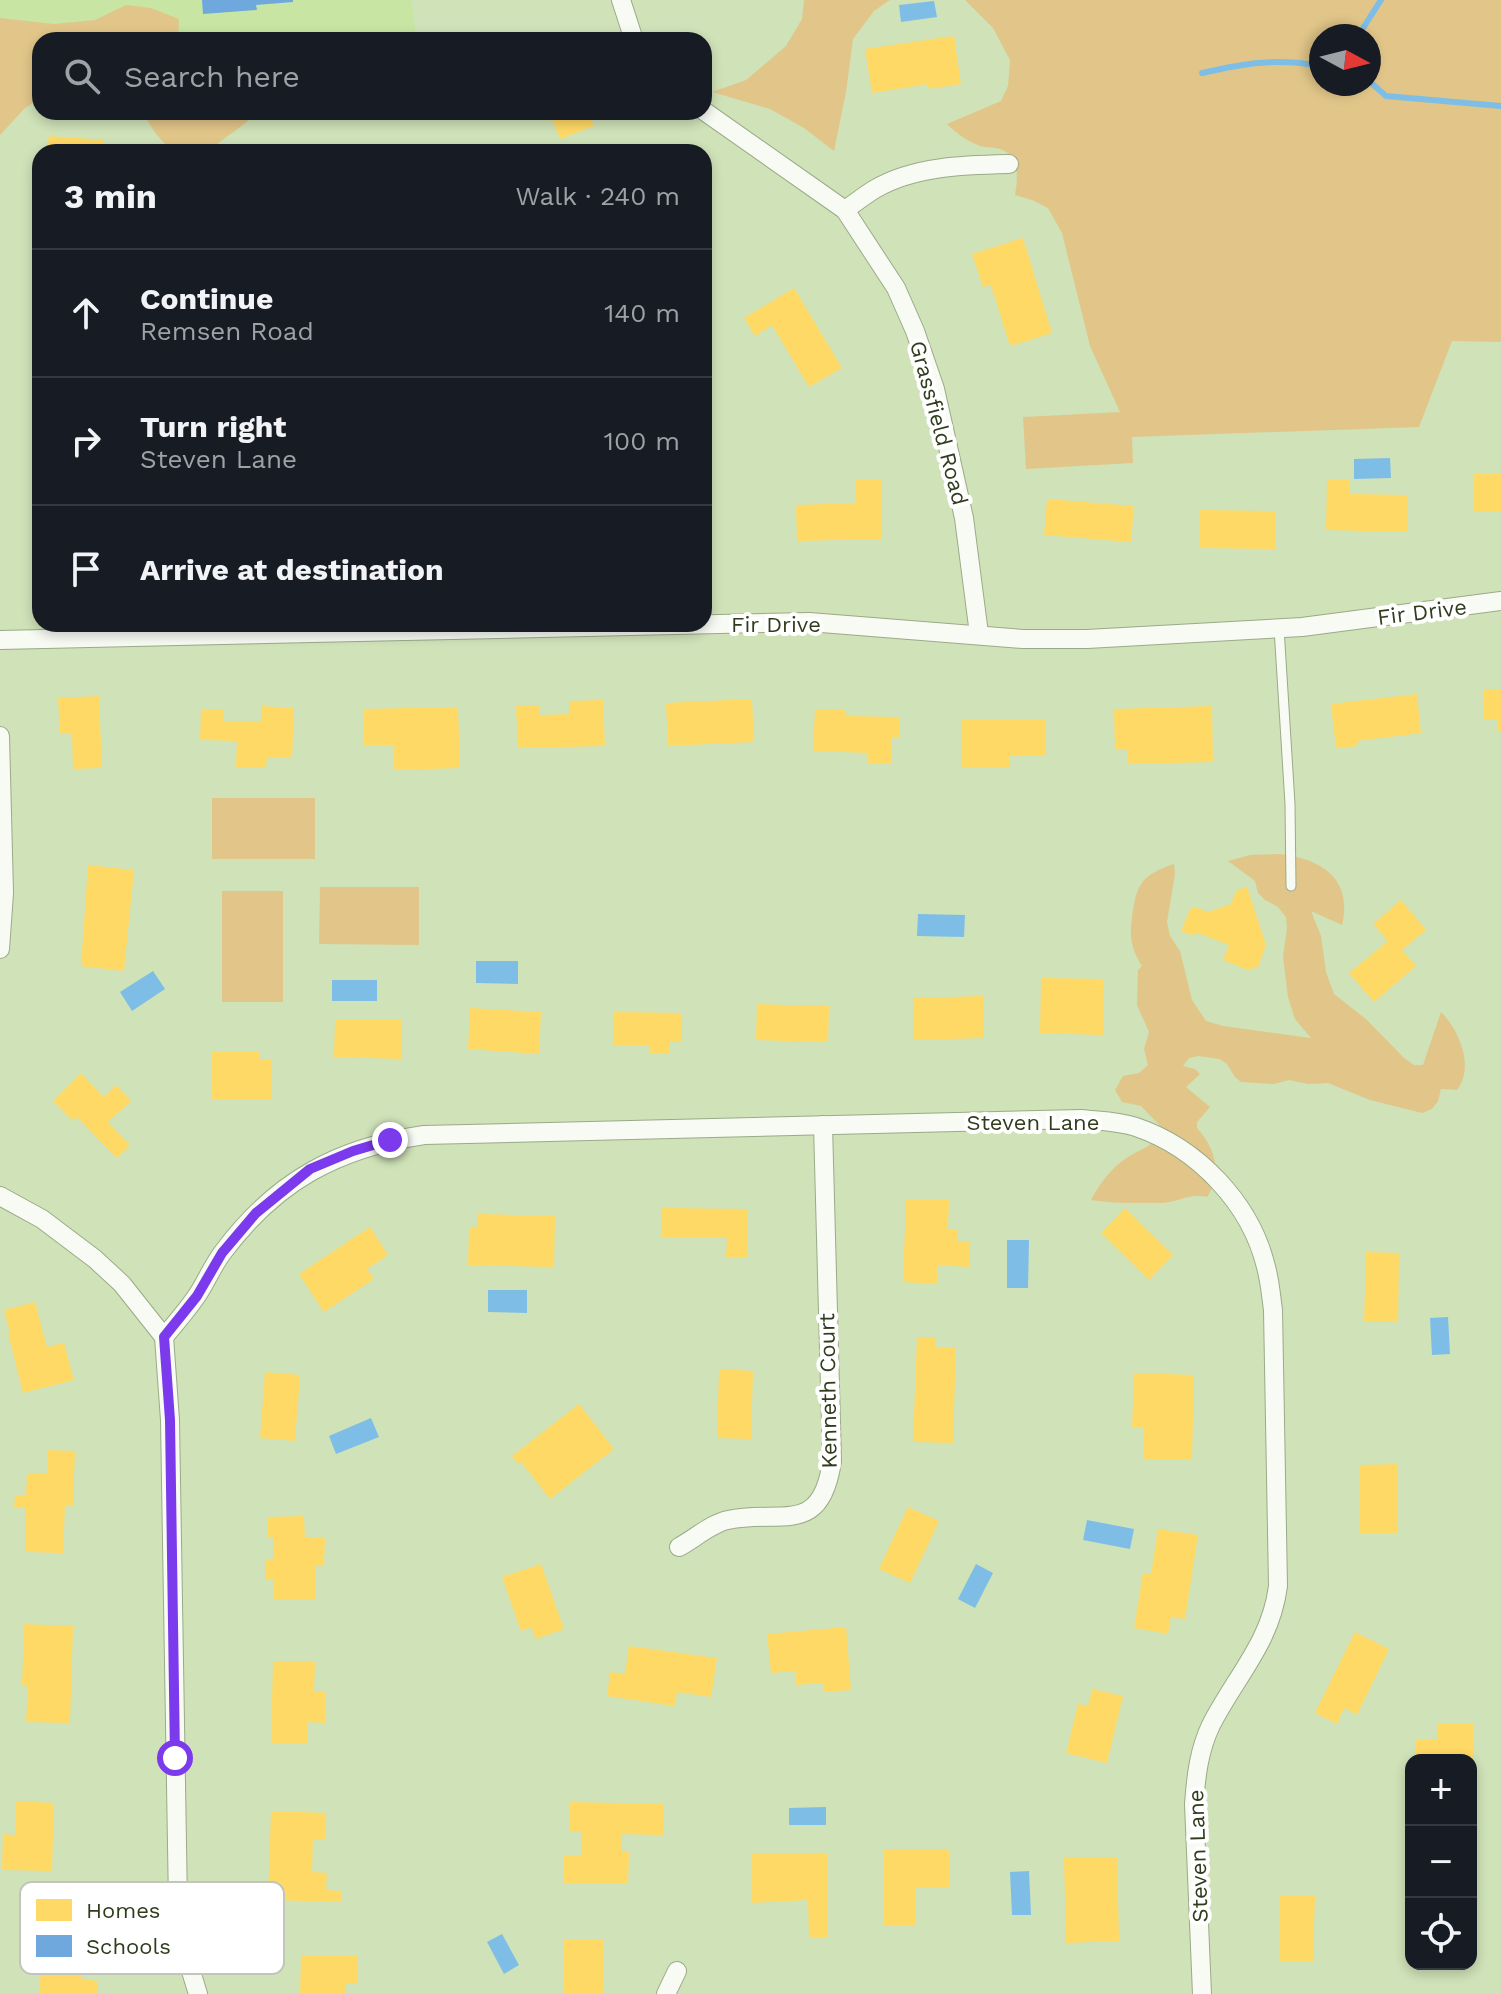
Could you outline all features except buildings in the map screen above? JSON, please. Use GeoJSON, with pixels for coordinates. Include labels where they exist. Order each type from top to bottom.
{"type":"FeatureCollection","features":[{"type":"Feature","properties":{"kind":"street"},"geometry":{"type":"LineString","coordinates":[[621,0],[631,32]]}},
{"type":"Feature","properties":{"kind":"street","name":"Grassfield Road"},"geometry":{"type":"LineString","coordinates":[[712,117],[845,210],[896,288],[935,389],[964,518],[979,634]]}},
{"type":"Feature","properties":{"kind":"street"},"geometry":{"type":"LineString","coordinates":[[845,210],[877,188],[908,175],[973,165],[1009,164]]}},
{"type":"Feature","properties":{"kind":"street","name":"Fir Drive"},"geometry":{"type":"LineString","coordinates":[[712,623],[809,622],[1023,639],[1087,639],[1279,628],[1501,601]]}},
{"type":"Feature","properties":{"kind":"street","name":"Fir Drive"},"geometry":{"type":"LineString","coordinates":[[0,640],[241,632]]}},
{"type":"Feature","properties":{"kind":"street"},"geometry":{"type":"LineString","coordinates":[[0,736],[4,893],[0,949]]}},
{"type":"Feature","properties":{"kind":"street","name":"Steven Lane"},"geometry":{"type":"LineString","coordinates":[[164,1337],[197,1296],[222,1253],[256,1213],[310,1169],[390,1140],[424,1135],[1081,1119],[1116,1122],[1172,1144],[1219,1181],[1248,1221],[1266,1266],[1273,1310],[1276,1608],[1267,1633],[1211,1725],[1200,1753],[1194,1804],[1202,1994]]}},
{"type":"Feature","properties":{"kind":"street","name":"Kenneth Court"},"geometry":{"type":"LineString","coordinates":[[679,1547],[726,1520],[796,1516],[813,1508],[825,1495],[829,1484],[832,1461],[823,1125]]}},
{"type":"Feature","properties":{"kind":"street"},"geometry":{"type":"LineString","coordinates":[[0,1196],[42,1219],[95,1259],[122,1284],[164,1337],[170,1420],[178,1882]]}},
{"type":"Feature","properties":{"kind":"street"},"geometry":{"type":"LineString","coordinates":[[666,1994],[677,1971]]}},
{"type":"Feature","properties":{"kind":"street"},"geometry":{"type":"LineString","coordinates":[[192,1974],[198,1994]]}},
{"type":"Feature","properties":{"kind":"lane"},"geometry":{"type":"LineString","coordinates":[[1279,628],[1290,804],[1291,886]]}},
{"type":"Feature","properties":{"kind":"shaded area"},"geometry":{"type":"Polygon","coordinates":[[[0,0],[412,0],[415,32],[32,32],[32,49],[0,87],[0,0]]]}},
{"type":"Feature","properties":{"kind":"shaded area"},"geometry":{"type":"Polygon","coordinates":[[[804,0],[890,0],[874,11],[853,39],[834,151],[804,128],[770,109],[712,92],[746,80],[786,46],[802,19],[804,0]]]}},
{"type":"Feature","properties":{"kind":"shaded area"},"geometry":{"type":"Polygon","coordinates":[[[965,0],[1501,0],[1501,342],[1452,341],[1419,427],[1132,437],[1133,463],[1026,469],[1023,417],[1120,412],[1090,346],[1062,233],[1048,208],[1015,195],[1016,168],[1007,152],[975,144],[947,124],[1001,101],[1008,86],[1010,60],[993,28],[965,0]]]}},
{"type":"Feature","properties":{"kind":"shaded area"},"geometry":{"type":"Polygon","coordinates":[[[126,5],[151,8],[179,19],[178,32],[32,32],[32,104],[0,135],[0,18],[54,24],[95,20],[126,5]]]}},
{"type":"Feature","properties":{"kind":"shaded area"},"geometry":{"type":"Polygon","coordinates":[[[147,120],[248,120],[217,144],[165,144],[147,120]]]}},
{"type":"Feature","properties":{"kind":"shaded area"},"geometry":{"type":"Polygon","coordinates":[[[212,798],[315,798],[315,859],[212,859],[212,798]]]}},
{"type":"Feature","properties":{"kind":"shaded area"},"geometry":{"type":"Polygon","coordinates":[[[1280,854],[1321,867],[1331,874],[1343,895],[1342,925],[1311,911],[1321,936],[1326,972],[1334,994],[1366,1019],[1414,1065],[1423,1065],[1441,1012],[1459,1039],[1465,1060],[1462,1081],[1457,1090],[1441,1089],[1432,1109],[1422,1113],[1370,1100],[1328,1083],[1308,1084],[1289,1080],[1274,1084],[1241,1082],[1220,1059],[1189,1058],[1183,1066],[1200,1074],[1186,1087],[1210,1107],[1197,1122],[1197,1128],[1215,1161],[1215,1179],[1207,1197],[1194,1196],[1162,1203],[1091,1200],[1117,1166],[1152,1144],[1165,1131],[1141,1106],[1122,1102],[1115,1090],[1123,1076],[1139,1073],[1148,1065],[1144,1049],[1149,1032],[1137,1005],[1138,970],[1142,966],[1131,938],[1138,889],[1147,877],[1174,864],[1167,922],[1170,936],[1180,951],[1192,1000],[1206,1021],[1311,1038],[1295,1019],[1288,997],[1283,957],[1286,917],[1258,893],[1255,881],[1228,861],[1250,855],[1280,854]]]}},
{"type":"Feature","properties":{"kind":"shaded area"},"geometry":{"type":"Polygon","coordinates":[[[320,887],[419,887],[419,945],[319,944],[320,887]]]}},
{"type":"Feature","properties":{"kind":"shaded area"},"geometry":{"type":"Polygon","coordinates":[[[222,891],[283,891],[283,1002],[222,1002],[222,891]]]}},
{"type":"Feature","properties":{"kind":"water"},"geometry":{"type":"Polygon","coordinates":[[[934,1],[937,17],[901,22],[899,5],[934,1]]]}},
{"type":"Feature","properties":{"kind":"water"},"geometry":{"type":"Polygon","coordinates":[[[1390,458],[1391,478],[1354,479],[1354,459],[1390,458]]]}},
{"type":"Feature","properties":{"kind":"water"},"geometry":{"type":"Polygon","coordinates":[[[918,914],[965,915],[964,937],[917,936],[918,914]]]}},
{"type":"Feature","properties":{"kind":"water"},"geometry":{"type":"Polygon","coordinates":[[[476,961],[518,961],[518,984],[476,983],[476,961]]]}},
{"type":"Feature","properties":{"kind":"water"},"geometry":{"type":"Polygon","coordinates":[[[153,971],[165,989],[132,1011],[120,992],[153,971]]]}},
{"type":"Feature","properties":{"kind":"water"},"geometry":{"type":"Polygon","coordinates":[[[332,980],[377,980],[377,1001],[332,1001],[332,980]]]}},
{"type":"Feature","properties":{"kind":"water"},"geometry":{"type":"Polygon","coordinates":[[[1007,1240],[1029,1240],[1028,1288],[1007,1288],[1007,1240]]]}},
{"type":"Feature","properties":{"kind":"water"},"geometry":{"type":"Polygon","coordinates":[[[488,1290],[527,1290],[527,1313],[488,1312],[488,1290]]]}},
{"type":"Feature","properties":{"kind":"water"},"geometry":{"type":"Polygon","coordinates":[[[1448,1317],[1450,1354],[1432,1355],[1430,1318],[1448,1317]]]}},
{"type":"Feature","properties":{"kind":"water"},"geometry":{"type":"Polygon","coordinates":[[[371,1418],[379,1437],[336,1454],[329,1436],[371,1418]]]}},
{"type":"Feature","properties":{"kind":"water"},"geometry":{"type":"Polygon","coordinates":[[[1087,1520],[1134,1529],[1130,1549],[1083,1540],[1087,1520]]]}},
{"type":"Feature","properties":{"kind":"water"},"geometry":{"type":"Polygon","coordinates":[[[976,1564],[993,1573],[975,1608],[958,1599],[976,1564]]]}},
{"type":"Feature","properties":{"kind":"water"},"geometry":{"type":"Polygon","coordinates":[[[826,1807],[826,1825],[789,1825],[789,1808],[826,1807]]]}},
{"type":"Feature","properties":{"kind":"water"},"geometry":{"type":"Polygon","coordinates":[[[1029,1871],[1031,1915],[1012,1915],[1010,1872],[1029,1871]]]}},
{"type":"Feature","properties":{"kind":"water"},"geometry":{"type":"Polygon","coordinates":[[[502,1934],[519,1965],[504,1974],[487,1942],[502,1934]]]}},
{"type":"Feature","properties":{"kind":"waterway"},"geometry":{"type":"LineString","coordinates":[[1366,24],[1381,0]]}},
{"type":"Feature","properties":{"kind":"waterway"},"geometry":{"type":"LineString","coordinates":[[1202,73],[1261,63],[1309,64]]}},
{"type":"Feature","properties":{"kind":"waterway"},"geometry":{"type":"LineString","coordinates":[[1381,92],[1386,96],[1501,106]]}},
{"type":"Feature","properties":{"kind":"route"},"geometry":{"type":"LineString","coordinates":[[175,1758],[170,1420],[164,1337],[197,1296],[222,1253],[256,1213],[310,1169],[390,1140]]}}]}
